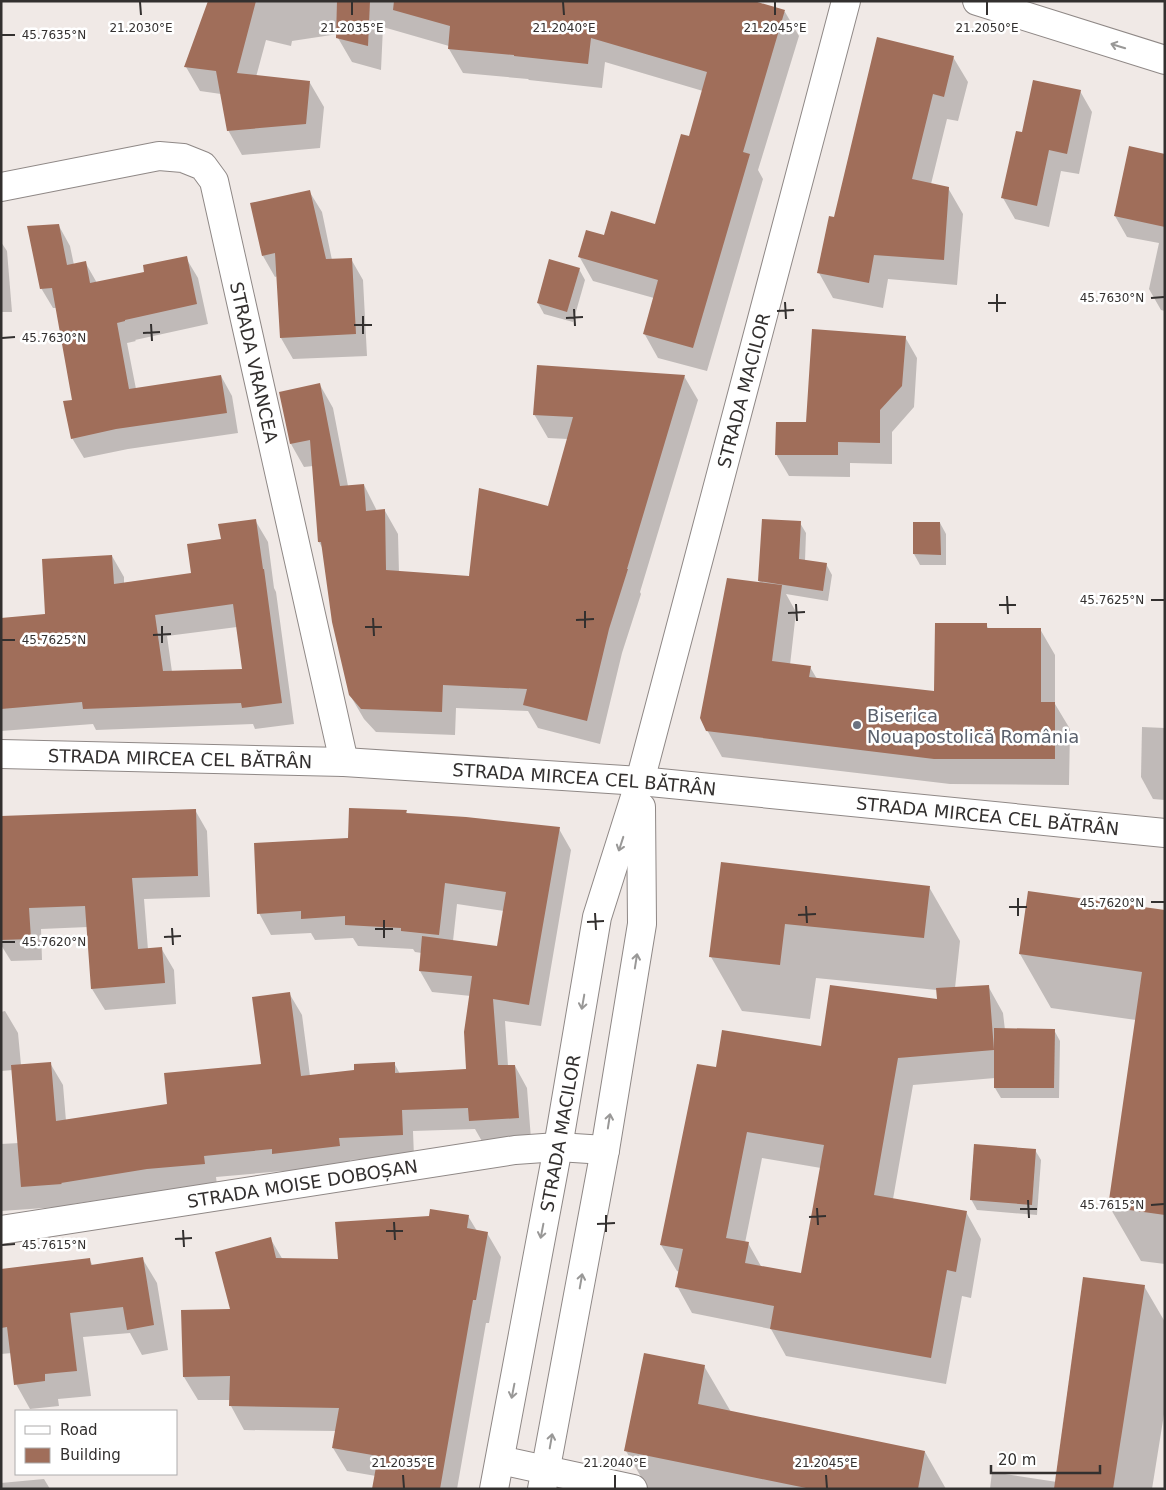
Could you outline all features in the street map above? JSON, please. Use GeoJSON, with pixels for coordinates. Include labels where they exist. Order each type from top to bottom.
{"type":"FeatureCollection","features":[{"type":"Feature","properties":{"kind":"street","name":"STRADA MACILOR"},"geometry":{"type":"LineString","coordinates":[[494,1489],[558,1147],[597,917],[640,781],[846,1]]}},
{"type":"Feature","properties":{"kind":"street"},"geometry":{"type":"LineString","coordinates":[[977,1],[1165,60]]}},
{"type":"Feature","properties":{"kind":"street","name":"STRADA VRANCEA"},"geometry":{"type":"LineString","coordinates":[[1,187],[159,156],[183,158],[202,166],[214,181],[344,762]]}},
{"type":"Feature","properties":{"kind":"street","name":"STRADA MIRCEA CEL BĂTRÂN"},"geometry":{"type":"LineString","coordinates":[[1,754],[344,762],[640,781],[1165,833]]}},
{"type":"Feature","properties":{"kind":"street","name":"STRADA MACILOR"},"geometry":{"type":"LineString","coordinates":[[544,1479],[605,1150],[642,924],[640,781]]}},
{"type":"Feature","properties":{"kind":"street","name":"STRADA MOISE DOBOȘAN"},"geometry":{"type":"LineString","coordinates":[[1,1230],[515,1150],[558,1147],[605,1150]]}},
{"type":"Feature","properties":{"kind":"street"},"geometry":{"type":"LineString","coordinates":[[500,1460],[544,1479],[633,1489]]}},
{"type":"Feature","properties":{"kind":"building"},"geometry":{"type":"Polygon","coordinates":[[[208,1],[256,1],[237,73],[310,81],[306,124],[227,131],[216,71],[184,67],[208,1]]]}},
{"type":"Feature","properties":{"kind":"building"},"geometry":{"type":"Polygon","coordinates":[[[337,1],[370,1],[368,46],[336,38],[337,1]]]}},
{"type":"Feature","properties":{"kind":"building"},"geometry":{"type":"Polygon","coordinates":[[[394,1],[754,1],[785,10],[743,152],[750,154],[693,348],[643,334],[658,280],[578,257],[586,230],[604,235],[611,211],[655,224],[681,134],[689,136],[707,72],[591,38],[588,64],[448,49],[450,26],[393,10],[394,1]]]}},
{"type":"Feature","properties":{"kind":"building"},"geometry":{"type":"Polygon","coordinates":[[[877,37],[954,56],[944,97],[933,94],[912,179],[949,187],[944,260],[874,255],[869,283],[817,273],[829,216],[834,217],[877,37]]]}},
{"type":"Feature","properties":{"kind":"building"},"geometry":{"type":"Polygon","coordinates":[[[1033,80],[1081,90],[1067,154],[1049,150],[1037,206],[1001,198],[1016,131],[1022,132],[1033,80]]]}},
{"type":"Feature","properties":{"kind":"building"},"geometry":{"type":"Polygon","coordinates":[[[1129,146],[1165,154],[1165,227],[1114,216],[1129,146]]]}},
{"type":"Feature","properties":{"kind":"building"},"geometry":{"type":"Polygon","coordinates":[[[310,190],[326,259],[352,258],[356,334],[280,338],[275,253],[262,256],[250,203],[310,190]]]}},
{"type":"Feature","properties":{"kind":"building"},"geometry":{"type":"Polygon","coordinates":[[[59,224],[67,265],[86,261],[90,283],[144,272],[143,265],[187,256],[197,304],[117,323],[129,389],[221,375],[227,413],[116,429],[71,439],[63,401],[72,400],[52,288],[40,289],[27,226],[59,224]]]}},
{"type":"Feature","properties":{"kind":"building"},"geometry":{"type":"Polygon","coordinates":[[[549,259],[580,268],[567,312],[537,303],[549,259]]]}},
{"type":"Feature","properties":{"kind":"building"},"geometry":{"type":"Polygon","coordinates":[[[812,329],[906,336],[902,386],[880,410],[880,443],[838,442],[838,455],[775,455],[776,422],[806,422],[812,329]]]}},
{"type":"Feature","properties":{"kind":"building"},"geometry":{"type":"Polygon","coordinates":[[[537,365],[685,375],[609,629],[587,721],[523,705],[527,689],[443,685],[442,712],[361,709],[349,695],[332,622],[321,542],[318,542],[310,440],[290,444],[279,392],[320,383],[340,486],[364,484],[366,511],[385,509],[386,570],[469,576],[479,488],[548,506],[573,417],[533,415],[537,365]]]}},
{"type":"Feature","properties":{"kind":"building"},"geometry":{"type":"Polygon","coordinates":[[[256,519],[282,703],[242,708],[241,703],[83,709],[82,702],[1,709],[1,618],[45,614],[42,559],[112,555],[114,584],[191,573],[187,544],[221,539],[218,524],[256,519]],[[233,604],[155,615],[163,671],[242,669],[233,604]]]}},
{"type":"Feature","properties":{"kind":"building"},"geometry":{"type":"Polygon","coordinates":[[[762,519],[801,521],[799,559],[827,563],[823,591],[758,581],[762,519]]]}},
{"type":"Feature","properties":{"kind":"building"},"geometry":{"type":"Polygon","coordinates":[[[913,522],[940,522],[941,555],[913,554],[913,522]]]}},
{"type":"Feature","properties":{"kind":"building"},"geometry":{"type":"Polygon","coordinates":[[[727,578],[782,585],[772,661],[811,666],[809,677],[934,691],[935,623],[987,623],[987,628],[1041,628],[1041,702],[1055,702],[1055,759],[934,759],[706,731],[700,718],[727,578]]]}},
{"type":"Feature","properties":{"kind":"building"},"geometry":{"type":"Polygon","coordinates":[[[349,808],[407,810],[406,813],[560,827],[529,1005],[493,999],[498,1065],[515,1065],[519,1118],[469,1121],[468,1108],[402,1110],[403,1135],[339,1138],[340,1146],[272,1154],[272,1149],[204,1156],[205,1164],[147,1169],[62,1184],[21,1187],[11,1065],[51,1062],[56,1121],[167,1104],[164,1073],[261,1064],[252,997],[290,992],[301,1076],[354,1070],[354,1064],[395,1062],[395,1073],[466,1069],[464,1032],[472,976],[419,971],[422,936],[497,946],[506,892],[445,883],[439,935],[401,931],[401,928],[345,925],[345,916],[301,919],[301,911],[257,914],[254,843],[348,838],[349,808]]]}},
{"type":"Feature","properties":{"kind":"building"},"geometry":{"type":"Polygon","coordinates":[[[196,809],[198,876],[132,878],[138,949],[162,947],[165,983],[91,989],[85,906],[29,908],[31,939],[1,940],[1,816],[196,809]]]}},
{"type":"Feature","properties":{"kind":"building"},"geometry":{"type":"Polygon","coordinates":[[[721,862],[930,886],[924,938],[785,924],[780,965],[709,957],[721,862]]]}},
{"type":"Feature","properties":{"kind":"building"},"geometry":{"type":"Polygon","coordinates":[[[1028,891],[1165,910],[1165,1215],[1108,1207],[1142,972],[1019,954],[1028,891]]]}},
{"type":"Feature","properties":{"kind":"building"},"geometry":{"type":"Polygon","coordinates":[[[830,985],[937,999],[936,988],[989,985],[994,1050],[898,1058],[874,1195],[967,1211],[956,1272],[947,1270],[931,1358],[770,1329],[774,1306],[675,1287],[683,1249],[660,1245],[697,1064],[716,1067],[722,1030],[821,1046],[830,985]],[[747,1132],[726,1238],[749,1242],[745,1263],[801,1273],[824,1145],[747,1132]]]}},
{"type":"Feature","properties":{"kind":"building"},"geometry":{"type":"Polygon","coordinates":[[[994,1028],[1055,1029],[1054,1088],[994,1088],[994,1028]]]}},
{"type":"Feature","properties":{"kind":"building"},"geometry":{"type":"Polygon","coordinates":[[[974,1144],[1036,1149],[1032,1205],[970,1200],[974,1144]]]}},
{"type":"Feature","properties":{"kind":"building"},"geometry":{"type":"Polygon","coordinates":[[[430,1209],[469,1215],[467,1228],[488,1232],[476,1300],[473,1300],[440,1489],[372,1489],[378,1456],[332,1448],[339,1408],[229,1406],[230,1376],[183,1377],[181,1310],[230,1309],[215,1252],[271,1237],[276,1258],[338,1259],[335,1222],[429,1216],[430,1209]]]}},
{"type":"Feature","properties":{"kind":"building"},"geometry":{"type":"Polygon","coordinates":[[[143,1257],[154,1325],[127,1330],[123,1307],[70,1313],[77,1371],[45,1374],[45,1381],[14,1385],[7,1327],[1,1328],[1,1269],[90,1258],[91,1265],[143,1257]]]}},
{"type":"Feature","properties":{"kind":"building"},"geometry":{"type":"Polygon","coordinates":[[[1083,1277],[1145,1285],[1113,1489],[1054,1489],[1083,1277]]]}},
{"type":"Feature","properties":{"kind":"building"},"geometry":{"type":"Polygon","coordinates":[[[644,1353],[705,1365],[698,1404],[925,1451],[918,1489],[811,1489],[624,1451],[644,1353]]]}},
{"type":"Feature","properties":{"kind":"place","name":"Biserica Nouapostolică România"},"geometry":{"type":"Point","coordinates":[857,725]}}]}
